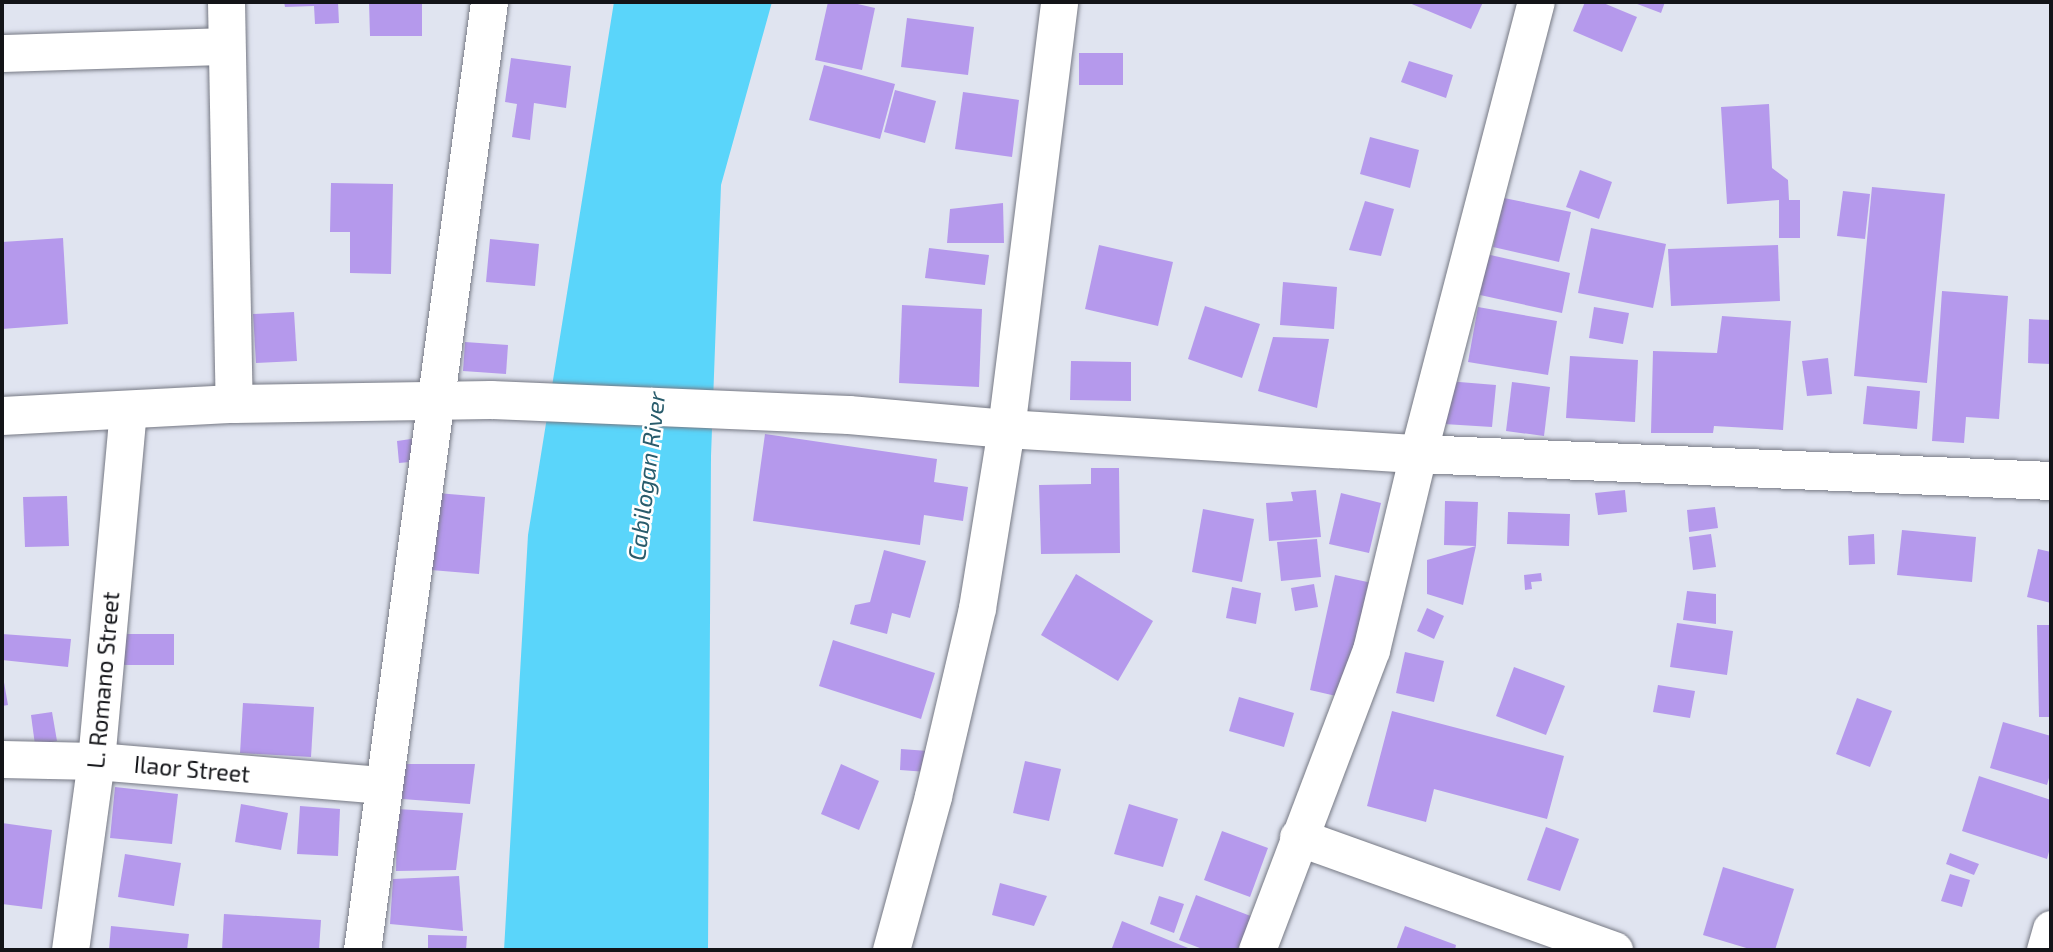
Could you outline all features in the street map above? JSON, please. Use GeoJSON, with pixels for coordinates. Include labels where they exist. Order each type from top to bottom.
{"type":"FeatureCollection","features":[{"type":"Feature","properties":{"kind":"street"},"geometry":{"type":"LineString","coordinates":[[226,2],[234,404]]}},
{"type":"Feature","properties":{"kind":"street"},"geometry":{"type":"LineString","coordinates":[[362,950],[489,2]]}},
{"type":"Feature","properties":{"kind":"street"},"geometry":{"type":"LineString","coordinates":[[891,950],[933,796],[977,608],[1006,429],[1059,2]]}},
{"type":"Feature","properties":{"kind":"street"},"geometry":{"type":"LineString","coordinates":[[1257,950],[1371,650],[1418,454],[1536,2]]}},
{"type":"Feature","properties":{"kind":"street"},"geometry":{"type":"LineString","coordinates":[[2,53],[226,46]]}},
{"type":"Feature","properties":{"kind":"street"},"geometry":{"type":"LineString","coordinates":[[2,416],[234,404],[491,400],[849,415],[1006,429],[1418,454],[2051,481]]}},
{"type":"Feature","properties":{"kind":"street","name":"L. Romano Street"},"geometry":{"type":"LineString","coordinates":[[70,950],[96,761],[128,410]]}},
{"type":"Feature","properties":{"kind":"street","name":"Ilaor Street"},"geometry":{"type":"LineString","coordinates":[[2,759],[96,761],[383,785]]}},
{"type":"Feature","properties":{"kind":"street"},"geometry":{"type":"LineString","coordinates":[[1298,837],[1614,950]]}},
{"type":"Feature","properties":{"kind":"street"},"geometry":{"type":"LineString","coordinates":[[2045,950],[2051,929]]}},
{"type":"Feature","properties":{"kind":"water","name":"Cabilogan River"},"geometry":{"type":"Polygon","coordinates":[[[614,2],[772,2],[721,185],[711,456],[708,950],[504,950],[528,535],[614,2]]]}},
{"type":"Feature","properties":{"kind":"building"},"geometry":{"type":"Polygon","coordinates":[[[284,2],[338,2],[339,23],[315,24],[314,6],[285,7],[284,2]]]}},
{"type":"Feature","properties":{"kind":"building"},"geometry":{"type":"Polygon","coordinates":[[[369,2],[422,2],[422,36],[370,36],[369,2]]]}},
{"type":"Feature","properties":{"kind":"building"},"geometry":{"type":"Polygon","coordinates":[[[828,2],[849,2],[875,8],[862,70],[815,60],[828,2]]]}},
{"type":"Feature","properties":{"kind":"building"},"geometry":{"type":"Polygon","coordinates":[[[1407,2],[1483,2],[1471,29],[1407,2]]]}},
{"type":"Feature","properties":{"kind":"building"},"geometry":{"type":"Polygon","coordinates":[[[1585,2],[1601,2],[1637,17],[1622,52],[1573,31],[1585,2]]]}},
{"type":"Feature","properties":{"kind":"building"},"geometry":{"type":"Polygon","coordinates":[[[1632,2],[1665,2],[1661,13],[1632,2]]]}},
{"type":"Feature","properties":{"kind":"building"},"geometry":{"type":"Polygon","coordinates":[[[907,18],[974,27],[968,75],[901,67],[907,18]]]}},
{"type":"Feature","properties":{"kind":"building"},"geometry":{"type":"Polygon","coordinates":[[[1079,53],[1123,53],[1123,85],[1079,85],[1079,53]]]}},
{"type":"Feature","properties":{"kind":"building"},"geometry":{"type":"Polygon","coordinates":[[[511,58],[571,66],[566,108],[534,103],[530,140],[512,137],[517,104],[505,102],[511,58]]]}},
{"type":"Feature","properties":{"kind":"building"},"geometry":{"type":"Polygon","coordinates":[[[1409,61],[1453,75],[1446,98],[1401,82],[1409,61]]]}},
{"type":"Feature","properties":{"kind":"building"},"geometry":{"type":"Polygon","coordinates":[[[824,65],[895,84],[880,139],[809,120],[824,65]]]}},
{"type":"Feature","properties":{"kind":"building"},"geometry":{"type":"Polygon","coordinates":[[[895,90],[936,101],[925,143],[884,132],[895,90]]]}},
{"type":"Feature","properties":{"kind":"building"},"geometry":{"type":"Polygon","coordinates":[[[963,92],[1019,100],[1012,157],[955,149],[963,92]]]}},
{"type":"Feature","properties":{"kind":"building"},"geometry":{"type":"Polygon","coordinates":[[[1769,104],[1772,168],[1788,180],[1789,200],[1800,200],[1800,238],[1779,238],[1779,200],[1727,204],[1721,107],[1769,104]]]}},
{"type":"Feature","properties":{"kind":"building"},"geometry":{"type":"Polygon","coordinates":[[[1370,137],[1419,150],[1410,188],[1360,174],[1370,137]]]}},
{"type":"Feature","properties":{"kind":"building"},"geometry":{"type":"Polygon","coordinates":[[[1580,170],[1612,182],[1599,219],[1566,207],[1580,170]]]}},
{"type":"Feature","properties":{"kind":"building"},"geometry":{"type":"Polygon","coordinates":[[[331,183],[393,184],[391,274],[350,273],[350,232],[330,232],[331,183]]]}},
{"type":"Feature","properties":{"kind":"building"},"geometry":{"type":"Polygon","coordinates":[[[1872,187],[1945,194],[1927,383],[1854,376],[1872,187]]]}},
{"type":"Feature","properties":{"kind":"building"},"geometry":{"type":"Polygon","coordinates":[[[1843,191],[1870,194],[1865,239],[1837,236],[1843,191]]]}},
{"type":"Feature","properties":{"kind":"building"},"geometry":{"type":"Polygon","coordinates":[[[1504,198],[1571,212],[1559,262],[1493,247],[1504,198]]]}},
{"type":"Feature","properties":{"kind":"building"},"geometry":{"type":"Polygon","coordinates":[[[1365,201],[1394,209],[1381,256],[1349,250],[1365,201]]]}},
{"type":"Feature","properties":{"kind":"building"},"geometry":{"type":"Polygon","coordinates":[[[1003,203],[1004,243],[947,243],[950,209],[1003,203]]]}},
{"type":"Feature","properties":{"kind":"building"},"geometry":{"type":"Polygon","coordinates":[[[1591,228],[1666,244],[1653,308],[1578,293],[1591,228]]]}},
{"type":"Feature","properties":{"kind":"building"},"geometry":{"type":"Polygon","coordinates":[[[63,238],[68,324],[2,329],[2,242],[63,238]]]}},
{"type":"Feature","properties":{"kind":"building"},"geometry":{"type":"Polygon","coordinates":[[[490,239],[539,244],[535,286],[486,282],[490,239]]]}},
{"type":"Feature","properties":{"kind":"building"},"geometry":{"type":"Polygon","coordinates":[[[1099,245],[1173,262],[1158,326],[1085,309],[1099,245]]]}},
{"type":"Feature","properties":{"kind":"building"},"geometry":{"type":"Polygon","coordinates":[[[1778,245],[1780,301],[1671,306],[1668,249],[1778,245]]]}},
{"type":"Feature","properties":{"kind":"building"},"geometry":{"type":"Polygon","coordinates":[[[929,248],[989,255],[985,285],[925,278],[929,248]]]}},
{"type":"Feature","properties":{"kind":"building"},"geometry":{"type":"Polygon","coordinates":[[[1486,254],[1570,273],[1562,313],[1480,295],[1486,254]]]}},
{"type":"Feature","properties":{"kind":"building"},"geometry":{"type":"Polygon","coordinates":[[[1283,282],[1337,287],[1334,329],[1280,325],[1283,282]]]}},
{"type":"Feature","properties":{"kind":"building"},"geometry":{"type":"Polygon","coordinates":[[[1942,291],[2008,296],[1999,419],[1966,417],[1964,443],[1932,441],[1942,291]]]}},
{"type":"Feature","properties":{"kind":"building"},"geometry":{"type":"Polygon","coordinates":[[[902,305],[982,309],[979,387],[899,383],[902,305]]]}},
{"type":"Feature","properties":{"kind":"building"},"geometry":{"type":"Polygon","coordinates":[[[1205,306],[1260,324],[1242,378],[1188,359],[1205,306]]]}},
{"type":"Feature","properties":{"kind":"building"},"geometry":{"type":"Polygon","coordinates":[[[1478,307],[1557,321],[1548,375],[1468,362],[1478,307]]]}},
{"type":"Feature","properties":{"kind":"building"},"geometry":{"type":"Polygon","coordinates":[[[1594,307],[1629,313],[1623,344],[1589,338],[1594,307]]]}},
{"type":"Feature","properties":{"kind":"building"},"geometry":{"type":"Polygon","coordinates":[[[294,312],[297,361],[256,363],[253,314],[294,312]]]}},
{"type":"Feature","properties":{"kind":"building"},"geometry":{"type":"Polygon","coordinates":[[[1722,316],[1791,321],[1783,430],[1714,426],[1713,433],[1651,433],[1653,351],[1717,353],[1722,316]]]}},
{"type":"Feature","properties":{"kind":"building"},"geometry":{"type":"Polygon","coordinates":[[[2029,319],[2051,320],[2051,364],[2028,363],[2029,319]]]}},
{"type":"Feature","properties":{"kind":"building"},"geometry":{"type":"Polygon","coordinates":[[[1273,337],[1329,339],[1317,408],[1258,391],[1273,337]]]}},
{"type":"Feature","properties":{"kind":"building"},"geometry":{"type":"Polygon","coordinates":[[[465,342],[508,345],[506,374],[463,371],[465,342]]]}},
{"type":"Feature","properties":{"kind":"building"},"geometry":{"type":"Polygon","coordinates":[[[1570,356],[1638,360],[1635,422],[1566,418],[1570,356]]]}},
{"type":"Feature","properties":{"kind":"building"},"geometry":{"type":"Polygon","coordinates":[[[1828,358],[1832,394],[1807,396],[1802,361],[1828,358]]]}},
{"type":"Feature","properties":{"kind":"building"},"geometry":{"type":"Polygon","coordinates":[[[1071,361],[1131,362],[1131,401],[1070,400],[1071,361]]]}},
{"type":"Feature","properties":{"kind":"building"},"geometry":{"type":"Polygon","coordinates":[[[1447,381],[1496,385],[1492,427],[1444,424],[1447,381]]]}},
{"type":"Feature","properties":{"kind":"building"},"geometry":{"type":"Polygon","coordinates":[[[1512,382],[1550,387],[1544,436],[1506,431],[1512,382]]]}},
{"type":"Feature","properties":{"kind":"building"},"geometry":{"type":"Polygon","coordinates":[[[1867,386],[1920,391],[1917,429],[1863,424],[1867,386]]]}},
{"type":"Feature","properties":{"kind":"building"},"geometry":{"type":"Polygon","coordinates":[[[765,434],[937,459],[934,482],[968,487],[963,521],[924,515],[920,545],[753,521],[765,434]]]}},
{"type":"Feature","properties":{"kind":"building"},"geometry":{"type":"Polygon","coordinates":[[[418,438],[420,461],[399,463],[397,441],[418,438]]]}},
{"type":"Feature","properties":{"kind":"building"},"geometry":{"type":"Polygon","coordinates":[[[1091,468],[1119,468],[1120,553],[1041,554],[1039,485],[1091,484],[1091,468]]]}},
{"type":"Feature","properties":{"kind":"building"},"geometry":{"type":"Polygon","coordinates":[[[1316,490],[1321,537],[1269,541],[1266,503],[1293,501],[1291,492],[1316,490]]]}},
{"type":"Feature","properties":{"kind":"building"},"geometry":{"type":"Polygon","coordinates":[[[1625,490],[1627,512],[1598,515],[1595,493],[1625,490]]]}},
{"type":"Feature","properties":{"kind":"building"},"geometry":{"type":"Polygon","coordinates":[[[437,493],[485,497],[479,574],[431,570],[437,493]]]}},
{"type":"Feature","properties":{"kind":"building"},"geometry":{"type":"Polygon","coordinates":[[[1341,493],[1381,503],[1369,553],[1329,544],[1341,493]]]}},
{"type":"Feature","properties":{"kind":"building"},"geometry":{"type":"Polygon","coordinates":[[[67,496],[69,546],[25,547],[23,497],[67,496]]]}},
{"type":"Feature","properties":{"kind":"building"},"geometry":{"type":"Polygon","coordinates":[[[1445,501],[1478,502],[1476,546],[1444,545],[1445,501]]]}},
{"type":"Feature","properties":{"kind":"building"},"geometry":{"type":"Polygon","coordinates":[[[1715,507],[1718,528],[1689,532],[1687,510],[1715,507]]]}},
{"type":"Feature","properties":{"kind":"building"},"geometry":{"type":"Polygon","coordinates":[[[1203,509],[1254,519],[1242,582],[1192,572],[1203,509]]]}},
{"type":"Feature","properties":{"kind":"building"},"geometry":{"type":"Polygon","coordinates":[[[1508,512],[1570,514],[1569,546],[1507,544],[1508,512]]]}},
{"type":"Feature","properties":{"kind":"building"},"geometry":{"type":"Polygon","coordinates":[[[1902,530],[1976,537],[1972,582],[1897,575],[1902,530]]]}},
{"type":"Feature","properties":{"kind":"building"},"geometry":{"type":"Polygon","coordinates":[[[1711,534],[1716,567],[1693,570],[1689,537],[1711,534]]]}},
{"type":"Feature","properties":{"kind":"building"},"geometry":{"type":"Polygon","coordinates":[[[1874,534],[1875,564],[1849,565],[1848,536],[1874,534]]]}},
{"type":"Feature","properties":{"kind":"building"},"geometry":{"type":"Polygon","coordinates":[[[1317,539],[1321,577],[1281,581],[1277,542],[1317,539]]]}},
{"type":"Feature","properties":{"kind":"building"},"geometry":{"type":"Polygon","coordinates":[[[1476,546],[1463,605],[1427,594],[1427,560],[1476,546]]]}},
{"type":"Feature","properties":{"kind":"building"},"geometry":{"type":"Polygon","coordinates":[[[2038,549],[2051,552],[2051,603],[2027,597],[2038,549]]]}},
{"type":"Feature","properties":{"kind":"building"},"geometry":{"type":"Polygon","coordinates":[[[884,550],[926,561],[910,618],[892,613],[887,634],[850,624],[855,605],[870,602],[884,550]]]}},
{"type":"Feature","properties":{"kind":"building"},"geometry":{"type":"Polygon","coordinates":[[[1541,573],[1542,581],[1531,582],[1532,589],[1525,590],[1524,575],[1541,573]]]}},
{"type":"Feature","properties":{"kind":"building"},"geometry":{"type":"Polygon","coordinates":[[[1076,574],[1153,621],[1118,681],[1041,635],[1076,574]]]}},
{"type":"Feature","properties":{"kind":"building"},"geometry":{"type":"Polygon","coordinates":[[[1335,575],[1372,583],[1355,652],[1336,696],[1310,690],[1335,575]]]}},
{"type":"Feature","properties":{"kind":"building"},"geometry":{"type":"Polygon","coordinates":[[[1314,584],[1318,607],[1295,611],[1291,588],[1314,584]]]}},
{"type":"Feature","properties":{"kind":"building"},"geometry":{"type":"Polygon","coordinates":[[[1232,587],[1261,593],[1256,624],[1226,618],[1232,587]]]}},
{"type":"Feature","properties":{"kind":"building"},"geometry":{"type":"Polygon","coordinates":[[[1687,591],[1716,594],[1716,624],[1683,620],[1687,591]]]}},
{"type":"Feature","properties":{"kind":"building"},"geometry":{"type":"Polygon","coordinates":[[[1427,608],[1444,616],[1434,639],[1417,631],[1427,608]]]}},
{"type":"Feature","properties":{"kind":"building"},"geometry":{"type":"Polygon","coordinates":[[[1677,623],[1733,631],[1727,675],[1670,667],[1677,623]]]}},
{"type":"Feature","properties":{"kind":"building"},"geometry":{"type":"Polygon","coordinates":[[[2037,625],[2051,625],[2051,717],[2039,717],[2037,625]]]}},
{"type":"Feature","properties":{"kind":"building"},"geometry":{"type":"Polygon","coordinates":[[[2,634],[71,639],[68,667],[2,660],[2,634]]]}},
{"type":"Feature","properties":{"kind":"building"},"geometry":{"type":"Polygon","coordinates":[[[120,634],[174,634],[174,665],[121,665],[120,634]]]}},
{"type":"Feature","properties":{"kind":"building"},"geometry":{"type":"Polygon","coordinates":[[[833,640],[935,673],[921,719],[819,686],[833,640]]]}},
{"type":"Feature","properties":{"kind":"building"},"geometry":{"type":"Polygon","coordinates":[[[1405,652],[1444,661],[1434,702],[1396,693],[1405,652]]]}},
{"type":"Feature","properties":{"kind":"building"},"geometry":{"type":"Polygon","coordinates":[[[1514,667],[1565,686],[1546,735],[1496,716],[1514,667]]]}},
{"type":"Feature","properties":{"kind":"building"},"geometry":{"type":"Polygon","coordinates":[[[2,671],[8,705],[2,706],[2,671]]]}},
{"type":"Feature","properties":{"kind":"building"},"geometry":{"type":"Polygon","coordinates":[[[1658,685],[1695,691],[1690,718],[1653,712],[1658,685]]]}},
{"type":"Feature","properties":{"kind":"building"},"geometry":{"type":"Polygon","coordinates":[[[1239,697],[1294,713],[1284,747],[1229,731],[1239,697]]]}},
{"type":"Feature","properties":{"kind":"building"},"geometry":{"type":"Polygon","coordinates":[[[1857,698],[1892,711],[1870,767],[1836,754],[1857,698]]]}},
{"type":"Feature","properties":{"kind":"building"},"geometry":{"type":"Polygon","coordinates":[[[243,703],[314,707],[311,757],[240,753],[243,703]]]}},
{"type":"Feature","properties":{"kind":"building"},"geometry":{"type":"Polygon","coordinates":[[[1392,711],[1564,756],[1547,819],[1434,789],[1426,822],[1367,806],[1392,711]]]}},
{"type":"Feature","properties":{"kind":"building"},"geometry":{"type":"Polygon","coordinates":[[[52,712],[57,741],[35,745],[31,715],[52,712]]]}},
{"type":"Feature","properties":{"kind":"building"},"geometry":{"type":"Polygon","coordinates":[[[2003,722],[2051,736],[2051,771],[2047,785],[1990,768],[2003,722]]]}},
{"type":"Feature","properties":{"kind":"building"},"geometry":{"type":"Polygon","coordinates":[[[901,749],[928,751],[927,772],[900,770],[901,749]]]}},
{"type":"Feature","properties":{"kind":"building"},"geometry":{"type":"Polygon","coordinates":[[[1025,761],[1061,769],[1049,821],[1013,813],[1025,761]]]}},
{"type":"Feature","properties":{"kind":"building"},"geometry":{"type":"Polygon","coordinates":[[[402,764],[475,764],[470,804],[402,799],[402,764]]]}},
{"type":"Feature","properties":{"kind":"building"},"geometry":{"type":"Polygon","coordinates":[[[841,764],[879,781],[859,830],[821,814],[841,764]]]}},
{"type":"Feature","properties":{"kind":"building"},"geometry":{"type":"Polygon","coordinates":[[[1979,776],[2051,800],[2051,844],[2047,859],[1962,831],[1979,776]]]}},
{"type":"Feature","properties":{"kind":"building"},"geometry":{"type":"Polygon","coordinates":[[[115,787],[178,794],[172,844],[110,838],[115,787]]]}},
{"type":"Feature","properties":{"kind":"building"},"geometry":{"type":"Polygon","coordinates":[[[241,804],[288,813],[281,850],[235,842],[241,804]]]}},
{"type":"Feature","properties":{"kind":"building"},"geometry":{"type":"Polygon","coordinates":[[[1129,804],[1178,819],[1163,867],[1114,854],[1129,804]]]}},
{"type":"Feature","properties":{"kind":"building"},"geometry":{"type":"Polygon","coordinates":[[[300,806],[340,809],[338,856],[297,854],[300,806]]]}},
{"type":"Feature","properties":{"kind":"building"},"geometry":{"type":"Polygon","coordinates":[[[397,809],[463,813],[456,870],[396,871],[397,809]]]}},
{"type":"Feature","properties":{"kind":"building"},"geometry":{"type":"Polygon","coordinates":[[[2,823],[52,830],[42,909],[2,904],[2,823]]]}},
{"type":"Feature","properties":{"kind":"building"},"geometry":{"type":"Polygon","coordinates":[[[1546,827],[1579,839],[1560,891],[1527,880],[1546,827]]]}},
{"type":"Feature","properties":{"kind":"building"},"geometry":{"type":"Polygon","coordinates":[[[1222,831],[1268,848],[1250,897],[1204,880],[1222,831]]]}},
{"type":"Feature","properties":{"kind":"building"},"geometry":{"type":"Polygon","coordinates":[[[1950,853],[1979,864],[1974,875],[1946,864],[1950,853]]]}},
{"type":"Feature","properties":{"kind":"building"},"geometry":{"type":"Polygon","coordinates":[[[125,854],[181,863],[174,906],[118,897],[125,854]]]}},
{"type":"Feature","properties":{"kind":"building"},"geometry":{"type":"Polygon","coordinates":[[[1723,867],[1794,889],[1775,950],[1753,950],[1703,935],[1723,867]]]}},
{"type":"Feature","properties":{"kind":"building"},"geometry":{"type":"Polygon","coordinates":[[[1950,874],[1970,880],[1962,907],[1941,901],[1950,874]]]}},
{"type":"Feature","properties":{"kind":"building"},"geometry":{"type":"Polygon","coordinates":[[[459,876],[463,931],[390,924],[393,879],[459,876]]]}},
{"type":"Feature","properties":{"kind":"building"},"geometry":{"type":"Polygon","coordinates":[[[1000,883],[1047,896],[1034,926],[992,915],[1000,883]]]}},
{"type":"Feature","properties":{"kind":"building"},"geometry":{"type":"Polygon","coordinates":[[[1196,895],[1261,920],[1250,950],[1205,950],[1179,940],[1196,895]]]}},
{"type":"Feature","properties":{"kind":"building"},"geometry":{"type":"Polygon","coordinates":[[[1159,896],[1184,904],[1174,933],[1150,924],[1159,896]]]}},
{"type":"Feature","properties":{"kind":"building"},"geometry":{"type":"Polygon","coordinates":[[[224,914],[321,920],[319,950],[222,950],[224,914]]]}},
{"type":"Feature","properties":{"kind":"building"},"geometry":{"type":"Polygon","coordinates":[[[1122,921],[1193,950],[1112,948],[1122,921]]]}},
{"type":"Feature","properties":{"kind":"building"},"geometry":{"type":"Polygon","coordinates":[[[111,926],[189,934],[187,950],[109,950],[111,926]]]}},
{"type":"Feature","properties":{"kind":"building"},"geometry":{"type":"Polygon","coordinates":[[[1405,926],[1456,945],[1455,950],[1396,950],[1405,926]]]}},
{"type":"Feature","properties":{"kind":"building"},"geometry":{"type":"Polygon","coordinates":[[[428,935],[467,936],[466,950],[428,950],[428,935]]]}}]}
